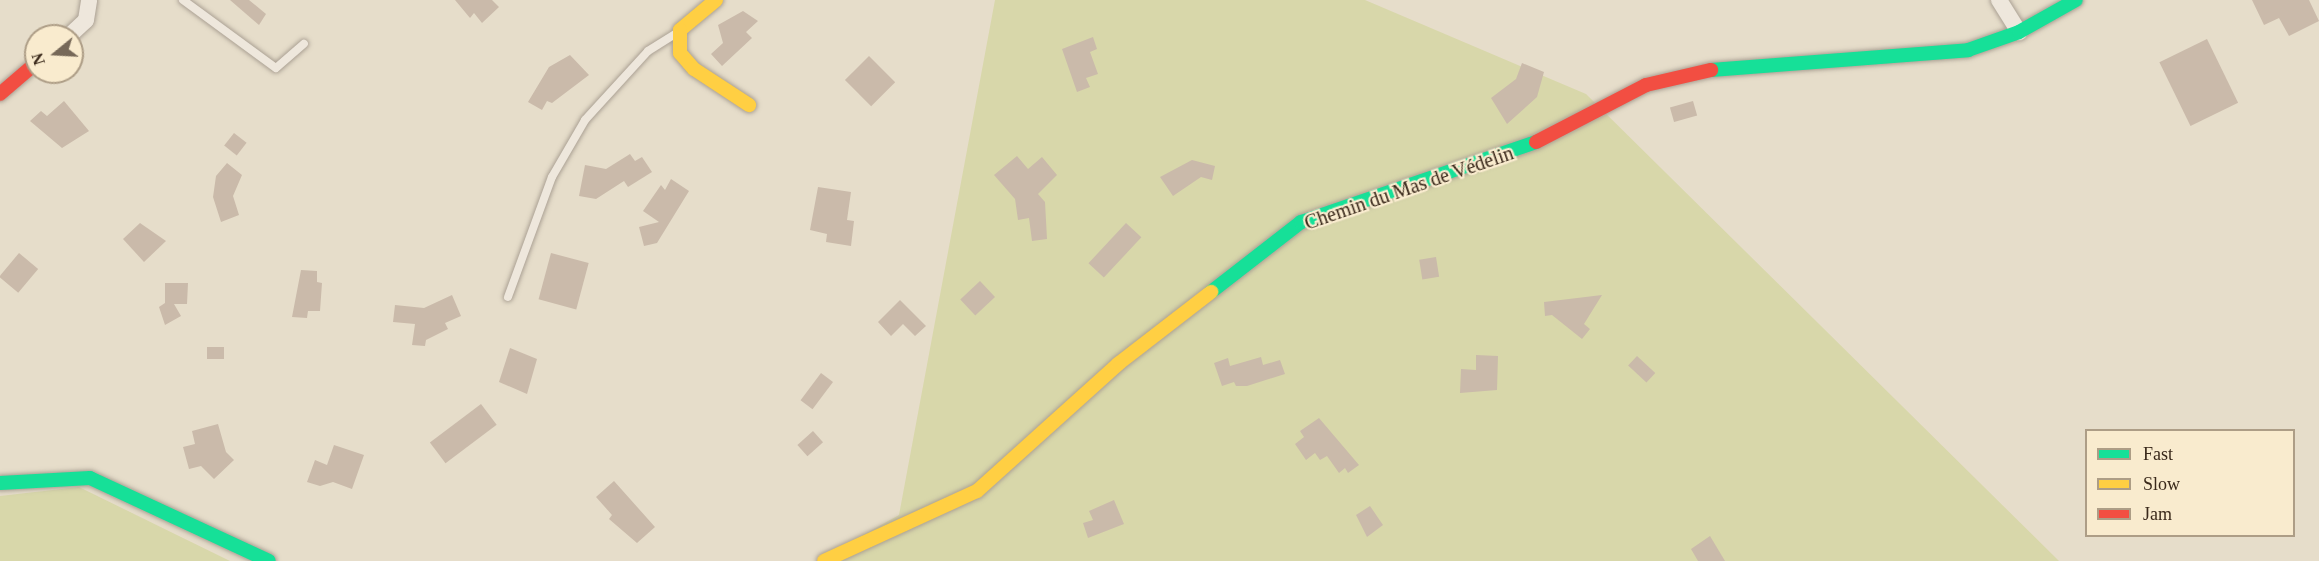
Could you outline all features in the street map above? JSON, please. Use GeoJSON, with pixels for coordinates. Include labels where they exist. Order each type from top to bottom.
{"type":"FeatureCollection","features":[{"type":"Feature","properties":{"kind":"street"},"geometry":{"type":"LineString","coordinates":[[82,24],[86,20],[89,0]]}},
{"type":"Feature","properties":{"kind":"street"},"geometry":{"type":"LineString","coordinates":[[716,0],[680,30],[680,53],[694,69],[749,105]]}},
{"type":"Feature","properties":{"kind":"street"},"geometry":{"type":"LineString","coordinates":[[1999,0],[2019,32]]}},
{"type":"Feature","properties":{"kind":"street","name":"Chemin du Mas de Védelin"},"geometry":{"type":"LineString","coordinates":[[824,561],[977,490],[1118,364],[1300,222],[1521,150],[1646,85],[1716,69],[1968,50],[2019,32],[2076,0]]}},
{"type":"Feature","properties":{"kind":"street"},"geometry":{"type":"LineString","coordinates":[[0,93],[24,73]]}},
{"type":"Feature","properties":{"kind":"street"},"geometry":{"type":"LineString","coordinates":[[0,483],[90,478],[269,561]]}},
{"type":"Feature","properties":{"kind":"lane"},"geometry":{"type":"LineString","coordinates":[[183,0],[276,68],[304,44]]}},
{"type":"Feature","properties":{"kind":"lane"},"geometry":{"type":"LineString","coordinates":[[508,297],[552,177],[585,120],[648,51],[680,30]]}},
{"type":"Feature","properties":{"kind":"green space"},"geometry":{"type":"Polygon","coordinates":[[[995,0],[1365,0],[1586,94],[2059,561],[816,561],[899,515],[995,0]]]}},
{"type":"Feature","properties":{"kind":"green space"},"geometry":{"type":"Polygon","coordinates":[[[79,487],[230,561],[0,561],[0,496],[79,487]]]}},
{"type":"Feature","properties":{"kind":"building"},"geometry":{"type":"Polygon","coordinates":[[[230,0],[249,0],[266,14],[259,25],[230,0]]]}},
{"type":"Feature","properties":{"kind":"building"},"geometry":{"type":"Polygon","coordinates":[[[455,0],[492,0],[499,7],[482,23],[474,13],[470,18],[455,0]]]}},
{"type":"Feature","properties":{"kind":"building"},"geometry":{"type":"Polygon","coordinates":[[[2252,0],[2309,0],[2319,21],[2289,36],[2279,18],[2264,25],[2252,0]]]}},
{"type":"Feature","properties":{"kind":"building"},"geometry":{"type":"Polygon","coordinates":[[[743,11],[758,21],[746,32],[752,38],[722,66],[711,54],[723,43],[718,25],[743,11]]]}},
{"type":"Feature","properties":{"kind":"building"},"geometry":{"type":"Polygon","coordinates":[[[1093,37],[1097,49],[1090,52],[1098,74],[1086,78],[1090,87],[1077,92],[1062,49],[1093,37]]]}},
{"type":"Feature","properties":{"kind":"building"},"geometry":{"type":"Polygon","coordinates":[[[2207,39],[2238,103],[2190,126],[2159,62],[2207,39]]]}},
{"type":"Feature","properties":{"kind":"building"},"geometry":{"type":"Polygon","coordinates":[[[570,55],[589,75],[552,103],[547,101],[542,110],[528,102],[549,67],[570,55]]]}},
{"type":"Feature","properties":{"kind":"building"},"geometry":{"type":"Polygon","coordinates":[[[869,56],[895,82],[871,106],[845,80],[869,56]]]}},
{"type":"Feature","properties":{"kind":"building"},"geometry":{"type":"Polygon","coordinates":[[[1522,63],[1544,72],[1537,97],[1507,124],[1491,98],[1516,79],[1522,63]]]}},
{"type":"Feature","properties":{"kind":"building"},"geometry":{"type":"Polygon","coordinates":[[[64,101],[89,131],[62,148],[30,121],[41,111],[47,116],[64,101]]]}},
{"type":"Feature","properties":{"kind":"building"},"geometry":{"type":"Polygon","coordinates":[[[1693,101],[1697,115],[1674,122],[1670,108],[1693,101]]]}},
{"type":"Feature","properties":{"kind":"building"},"geometry":{"type":"Polygon","coordinates":[[[234,133],[247,143],[237,155],[224,146],[234,133]]]}},
{"type":"Feature","properties":{"kind":"building"},"geometry":{"type":"Polygon","coordinates":[[[630,154],[635,161],[642,157],[652,172],[628,187],[624,181],[596,199],[579,196],[585,165],[606,169],[630,154]]]}},
{"type":"Feature","properties":{"kind":"building"},"geometry":{"type":"Polygon","coordinates":[[[1017,156],[1028,169],[1042,157],[1057,175],[1038,194],[1045,202],[1047,239],[1032,241],[1029,218],[1018,220],[1015,199],[994,175],[1017,156]]]}},
{"type":"Feature","properties":{"kind":"building"},"geometry":{"type":"Polygon","coordinates":[[[1192,160],[1215,166],[1212,180],[1201,177],[1173,196],[1160,177],[1192,160]]]}},
{"type":"Feature","properties":{"kind":"building"},"geometry":{"type":"Polygon","coordinates":[[[227,163],[242,175],[233,196],[239,215],[221,222],[213,197],[216,176],[227,163]]]}},
{"type":"Feature","properties":{"kind":"building"},"geometry":{"type":"Polygon","coordinates":[[[671,179],[689,191],[657,243],[644,246],[639,227],[659,222],[643,211],[661,185],[665,190],[671,179]]]}},
{"type":"Feature","properties":{"kind":"building"},"geometry":{"type":"Polygon","coordinates":[[[818,187],[851,192],[847,220],[854,221],[851,246],[826,242],[827,234],[810,230],[818,187]]]}},
{"type":"Feature","properties":{"kind":"building"},"geometry":{"type":"Polygon","coordinates":[[[140,223],[166,241],[144,262],[123,239],[140,223]]]}},
{"type":"Feature","properties":{"kind":"building"},"geometry":{"type":"Polygon","coordinates":[[[1126,223],[1141,237],[1104,278],[1088,263],[1126,223]]]}},
{"type":"Feature","properties":{"kind":"building"},"geometry":{"type":"Polygon","coordinates":[[[19,253],[38,269],[18,293],[0,276],[19,253]]]}},
{"type":"Feature","properties":{"kind":"building"},"geometry":{"type":"Polygon","coordinates":[[[551,253],[589,263],[576,309],[539,299],[551,253]]]}},
{"type":"Feature","properties":{"kind":"building"},"geometry":{"type":"Polygon","coordinates":[[[1436,257],[1439,277],[1422,279],[1419,260],[1436,257]]]}},
{"type":"Feature","properties":{"kind":"building"},"geometry":{"type":"Polygon","coordinates":[[[301,270],[317,271],[317,282],[322,283],[320,311],[308,311],[307,318],[292,317],[301,270]]]}},
{"type":"Feature","properties":{"kind":"building"},"geometry":{"type":"Polygon","coordinates":[[[980,281],[995,297],[975,316],[960,299],[980,281]]]}},
{"type":"Feature","properties":{"kind":"building"},"geometry":{"type":"Polygon","coordinates":[[[165,283],[188,283],[187,304],[174,304],[181,316],[165,325],[159,307],[165,303],[165,283]]]}},
{"type":"Feature","properties":{"kind":"building"},"geometry":{"type":"Polygon","coordinates":[[[452,295],[461,316],[445,323],[448,329],[426,340],[425,346],[412,345],[415,324],[393,322],[395,305],[424,308],[452,295]]]}},
{"type":"Feature","properties":{"kind":"building"},"geometry":{"type":"Polygon","coordinates":[[[1602,295],[1584,324],[1590,329],[1582,339],[1552,315],[1545,316],[1544,302],[1602,295]]]}},
{"type":"Feature","properties":{"kind":"building"},"geometry":{"type":"Polygon","coordinates":[[[900,300],[926,326],[915,336],[903,324],[891,336],[878,322],[900,300]]]}},
{"type":"Feature","properties":{"kind":"building"},"geometry":{"type":"Polygon","coordinates":[[[207,347],[224,347],[224,359],[207,359],[207,347]]]}},
{"type":"Feature","properties":{"kind":"building"},"geometry":{"type":"Polygon","coordinates":[[[510,348],[537,359],[527,394],[499,382],[510,348]]]}},
{"type":"Feature","properties":{"kind":"building"},"geometry":{"type":"Polygon","coordinates":[[[1476,355],[1498,356],[1497,390],[1460,393],[1461,369],[1476,370],[1476,355]]]}},
{"type":"Feature","properties":{"kind":"building"},"geometry":{"type":"Polygon","coordinates":[[[1637,356],[1655,373],[1646,383],[1628,366],[1637,356]]]}},
{"type":"Feature","properties":{"kind":"building"},"geometry":{"type":"Polygon","coordinates":[[[1261,357],[1263,365],[1280,360],[1285,374],[1247,386],[1236,386],[1234,382],[1222,386],[1214,363],[1228,358],[1230,366],[1261,357]]]}},
{"type":"Feature","properties":{"kind":"building"},"geometry":{"type":"Polygon","coordinates":[[[821,373],[833,382],[813,409],[801,400],[821,373]]]}},
{"type":"Feature","properties":{"kind":"building"},"geometry":{"type":"Polygon","coordinates":[[[481,404],[497,425],[446,463],[430,443],[481,404]]]}},
{"type":"Feature","properties":{"kind":"building"},"geometry":{"type":"Polygon","coordinates":[[[1319,418],[1359,465],[1348,473],[1345,468],[1339,473],[1327,456],[1320,460],[1315,453],[1306,460],[1295,444],[1304,437],[1300,431],[1319,418]]]}},
{"type":"Feature","properties":{"kind":"building"},"geometry":{"type":"Polygon","coordinates":[[[218,424],[226,452],[234,460],[214,479],[201,466],[189,469],[183,447],[195,444],[192,431],[218,424]]]}},
{"type":"Feature","properties":{"kind":"building"},"geometry":{"type":"Polygon","coordinates":[[[813,431],[823,442],[807,456],[797,445],[813,431]]]}},
{"type":"Feature","properties":{"kind":"building"},"geometry":{"type":"Polygon","coordinates":[[[334,445],[364,455],[352,489],[333,482],[320,486],[307,482],[315,460],[327,465],[334,445]]]}},
{"type":"Feature","properties":{"kind":"building"},"geometry":{"type":"Polygon","coordinates":[[[614,481],[655,527],[637,543],[609,519],[612,515],[596,497],[614,481]]]}},
{"type":"Feature","properties":{"kind":"building"},"geometry":{"type":"Polygon","coordinates":[[[1114,500],[1124,524],[1088,538],[1083,523],[1093,520],[1089,511],[1114,500]]]}},
{"type":"Feature","properties":{"kind":"building"},"geometry":{"type":"Polygon","coordinates":[[[1370,506],[1383,525],[1367,537],[1356,515],[1370,506]]]}},
{"type":"Feature","properties":{"kind":"building"},"geometry":{"type":"Polygon","coordinates":[[[1710,536],[1725,561],[1698,561],[1691,549],[1710,536]]]}},
{"type":"Feature","properties":{"kind":"traffic: fast"},"geometry":{"type":"LineString","coordinates":[[1711,70],[1968,50],[2019,32],[2076,0]]}},
{"type":"Feature","properties":{"kind":"traffic: fast"},"geometry":{"type":"LineString","coordinates":[[1211,292],[1301,222],[1536,142]]}},
{"type":"Feature","properties":{"kind":"traffic: fast"},"geometry":{"type":"LineString","coordinates":[[0,483],[90,478],[269,561]]}},
{"type":"Feature","properties":{"kind":"traffic: slow"},"geometry":{"type":"LineString","coordinates":[[716,0],[680,30],[680,53],[694,69],[749,105]]}},
{"type":"Feature","properties":{"kind":"traffic: slow"},"geometry":{"type":"LineString","coordinates":[[824,561],[977,491],[1118,364],[1211,292]]}},
{"type":"Feature","properties":{"kind":"traffic: jam"},"geometry":{"type":"LineString","coordinates":[[1536,142],[1646,85],[1711,70]]}},
{"type":"Feature","properties":{"kind":"traffic: jam"},"geometry":{"type":"LineString","coordinates":[[0,94],[24,73]]}}]}
